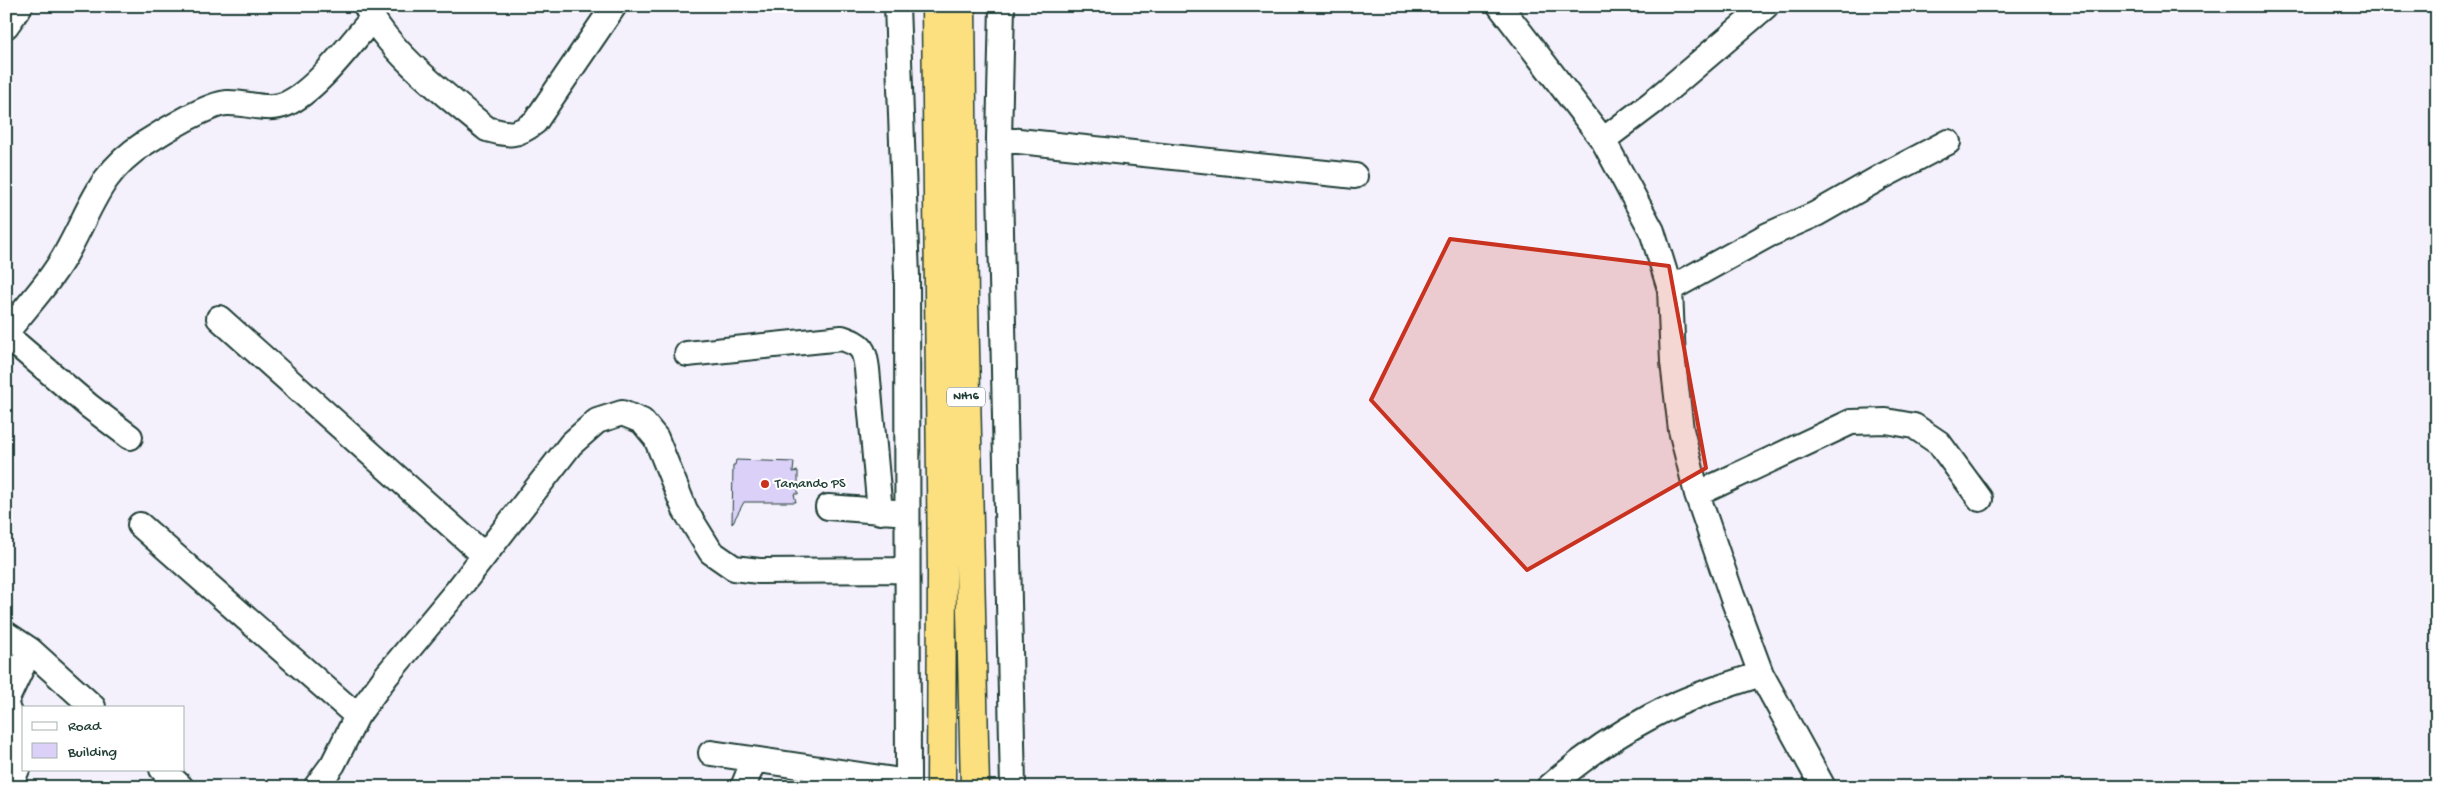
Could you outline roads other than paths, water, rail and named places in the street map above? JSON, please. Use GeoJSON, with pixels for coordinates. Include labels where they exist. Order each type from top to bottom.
{"type":"FeatureCollection","features":[{"type":"Feature","properties":{"kind":"highway","name":"NH16"},"geometry":{"type":"LineString","coordinates":[[936,6],[942,574],[941,787]]}},
{"type":"Feature","properties":{"kind":"highway","name":"NH16"},"geometry":{"type":"LineString","coordinates":[[961,6],[964,305],[975,787]]}},
{"type":"Feature","properties":{"kind":"street"},"geometry":{"type":"LineString","coordinates":[[6,26],[20,6]]}},
{"type":"Feature","properties":{"kind":"street"},"geometry":{"type":"LineString","coordinates":[[130,437],[89,406],[6,334],[70,248],[94,196],[112,170],[145,143],[207,108],[224,103],[244,103],[269,108],[287,103],[306,90],[330,68],[369,12],[406,58],[486,129],[503,133],[522,132],[535,122],[614,6]]}},
{"type":"Feature","properties":{"kind":"street"},"geometry":{"type":"LineString","coordinates":[[711,753],[908,784],[907,277],[897,6]]}},
{"type":"Feature","properties":{"kind":"street"},"geometry":{"type":"LineString","coordinates":[[1002,6],[999,139],[1013,787]]}},
{"type":"Feature","properties":{"kind":"street"},"geometry":{"type":"LineString","coordinates":[[1500,6],[1603,140],[1629,184],[1652,231],[1670,289],[1673,362],[1682,430],[1697,494],[1761,674],[1823,787]]}},
{"type":"Feature","properties":{"kind":"street"},"geometry":{"type":"LineString","coordinates":[[1603,140],[1652,103],[1766,6]]}},
{"type":"Feature","properties":{"kind":"street"},"geometry":{"type":"LineString","coordinates":[[999,139],[1355,176]]}},
{"type":"Feature","properties":{"kind":"street"},"geometry":{"type":"LineString","coordinates":[[1670,289],[1768,235],[1816,214],[1948,142]]}},
{"type":"Feature","properties":{"kind":"street"},"geometry":{"type":"LineString","coordinates":[[219,318],[484,555]]}},
{"type":"Feature","properties":{"kind":"street"},"geometry":{"type":"LineString","coordinates":[[687,354],[842,338],[858,344],[865,353],[880,512]]}},
{"type":"Feature","properties":{"kind":"street"},"geometry":{"type":"LineString","coordinates":[[316,787],[333,764],[357,716],[387,675],[571,444],[597,421],[622,413],[642,421],[656,438],[685,510],[711,552],[734,568],[759,571],[907,570]]}},
{"type":"Feature","properties":{"kind":"street"},"geometry":{"type":"LineString","coordinates":[[1697,494],[1851,422],[1886,421],[1914,426],[1938,443],[1980,498]]}},
{"type":"Feature","properties":{"kind":"street"},"geometry":{"type":"LineString","coordinates":[[828,507],[880,512],[907,511]]}},
{"type":"Feature","properties":{"kind":"street"},"geometry":{"type":"LineString","coordinates":[[140,525],[357,716]]}},
{"type":"Feature","properties":{"kind":"street"},"geometry":{"type":"LineString","coordinates":[[6,634],[30,650],[92,706]]}},
{"type":"Feature","properties":{"kind":"street"},"geometry":{"type":"LineString","coordinates":[[7,787],[15,775],[21,755],[19,732],[6,710],[6,702],[30,650]]}},
{"type":"Feature","properties":{"kind":"street"},"geometry":{"type":"LineString","coordinates":[[1548,787],[1574,765],[1650,717],[1703,693],[1761,674]]}},
{"type":"Feature","properties":{"kind":"street"},"geometry":{"type":"LineString","coordinates":[[743,787],[754,760]]}},
{"type":"Feature","properties":{"kind":"street"},"geometry":{"type":"LineString","coordinates":[[163,770],[182,787]]}},
{"type":"Feature","properties":{"kind":"place","name":"Tamando PS"},"geometry":{"type":"Point","coordinates":[765,484]}}]}
